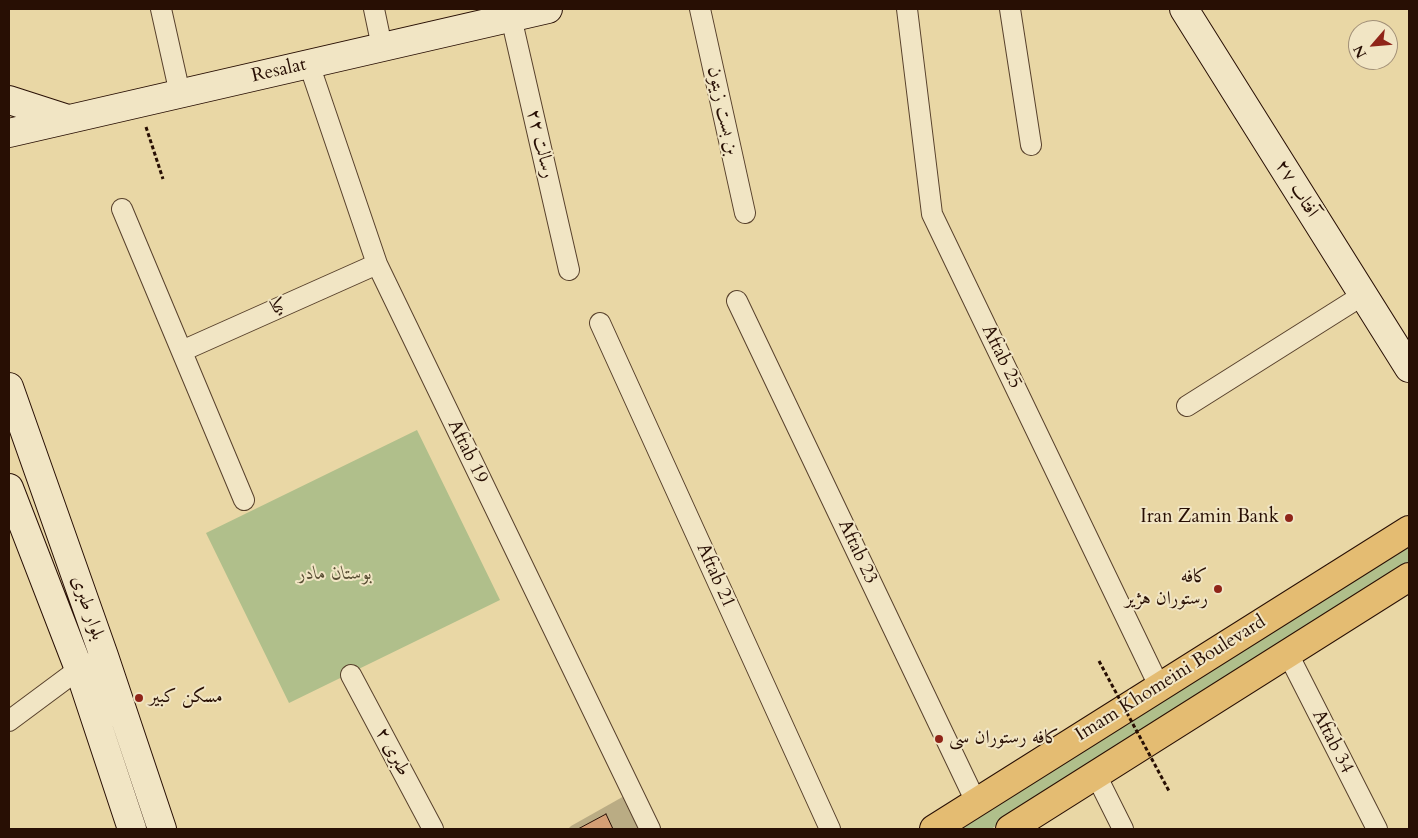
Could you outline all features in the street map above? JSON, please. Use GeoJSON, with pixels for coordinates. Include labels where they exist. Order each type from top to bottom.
{"type":"FeatureCollection","features":[{"type":"Feature","properties":{"kind":"main road","name":"Resalat"},"geometry":{"type":"LineString","coordinates":[[9,134],[382,47],[473,17],[511,17],[548,9]]}},
{"type":"Feature","properties":{"kind":"main road","name":"آفتاب ۲۷"},"geometry":{"type":"LineString","coordinates":[[1184,9],[1409,368]]}},
{"type":"Feature","properties":{"kind":"main road"},"geometry":{"type":"LineString","coordinates":[[9,100],[69,120]]}},
{"type":"Feature","properties":{"kind":"main road","name":"بلوار طبری"},"geometry":{"type":"LineString","coordinates":[[9,387],[104,656],[162,829]]}},
{"type":"Feature","properties":{"kind":"main road","name":"بلوار طبری"},"geometry":{"type":"LineString","coordinates":[[9,488],[79,670],[132,829]]}},
{"type":"Feature","properties":{"kind":"main road","name":"Imam Khomeini Boulevard"},"geometry":{"type":"LineString","coordinates":[[934,829],[1409,530]]}},
{"type":"Feature","properties":{"kind":"main road"},"geometry":{"type":"LineString","coordinates":[[1010,829],[1409,577]]}},
{"type":"Feature","properties":{"kind":"street"},"geometry":{"type":"LineString","coordinates":[[161,9],[180,94]]}},
{"type":"Feature","properties":{"kind":"street"},"geometry":{"type":"LineString","coordinates":[[374,9],[382,47]]}},
{"type":"Feature","properties":{"kind":"street","name":"بن بست زیتون"},"geometry":{"type":"LineString","coordinates":[[700,9],[745,213]]}},
{"type":"Feature","properties":{"kind":"street","name":"Aftab 25"},"geometry":{"type":"LineString","coordinates":[[907,9],[932,214],[1160,686]]}},
{"type":"Feature","properties":{"kind":"street"},"geometry":{"type":"LineString","coordinates":[[1010,9],[1031,145]]}},
{"type":"Feature","properties":{"kind":"street","name":"رسالت ۲۲"},"geometry":{"type":"LineString","coordinates":[[511,17],[569,270]]}},
{"type":"Feature","properties":{"kind":"street","name":"Aftab 19"},"geometry":{"type":"LineString","coordinates":[[309,64],[377,264],[650,829]]}},
{"type":"Feature","properties":{"kind":"street"},"geometry":{"type":"LineString","coordinates":[[122,209],[244,500]]}},
{"type":"Feature","properties":{"kind":"street","name":"کیا"},"geometry":{"type":"LineString","coordinates":[[182,351],[377,264]]}},
{"type":"Feature","properties":{"kind":"street"},"geometry":{"type":"LineString","coordinates":[[1187,406],[1363,295]]}},
{"type":"Feature","properties":{"kind":"street","name":"Aftab 23"},"geometry":{"type":"LineString","coordinates":[[738,301],[976,802]]}},
{"type":"Feature","properties":{"kind":"street","name":"Aftab 21"},"geometry":{"type":"LineString","coordinates":[[600,323],[830,829]]}},
{"type":"Feature","properties":{"kind":"street","name":"Aftab 34"},"geometry":{"type":"LineString","coordinates":[[1288,654],[1377,829]]}},
{"type":"Feature","properties":{"kind":"street"},"geometry":{"type":"LineString","coordinates":[[9,721],[79,670],[104,656]]}},
{"type":"Feature","properties":{"kind":"street","name":"طبری ۲"},"geometry":{"type":"LineString","coordinates":[[351,675],[433,829]]}},
{"type":"Feature","properties":{"kind":"street"},"geometry":{"type":"LineString","coordinates":[[1096,775],[1123,829]]}},
{"type":"Feature","properties":{"kind":"path"},"geometry":{"type":"LineString","coordinates":[[139,103],[163,179]]}},
{"type":"Feature","properties":{"kind":"path"},"geometry":{"type":"LineString","coordinates":[[1099,661],[1169,791]]}},
{"type":"Feature","properties":{"kind":"green space","name":"بوستان مادر"},"geometry":{"type":"Polygon","coordinates":[[[417,430],[500,600],[289,703],[206,533],[417,430]]]}},
{"type":"Feature","properties":{"kind":"green space"},"geometry":{"type":"Polygon","coordinates":[[[1409,541],[1409,563],[991,829],[954,829],[1409,541]]]}},
{"type":"Feature","properties":{"kind":"building"},"geometry":{"type":"Polygon","coordinates":[[[606,814],[613,829],[578,829],[606,814]]]}},
{"type":"Feature","properties":{"kind":"place","name":"Iran Zamin Bank"},"geometry":{"type":"Point","coordinates":[1289,518]}},
{"type":"Feature","properties":{"kind":"place","name":"کافه رستوران هژیر"},"geometry":{"type":"Point","coordinates":[1218,589]}},
{"type":"Feature","properties":{"kind":"place","name":"مسکن کبیر"},"geometry":{"type":"Point","coordinates":[139,698]}},
{"type":"Feature","properties":{"kind":"place","name":"کافه رستوران سی"},"geometry":{"type":"Point","coordinates":[939,739]}}]}
